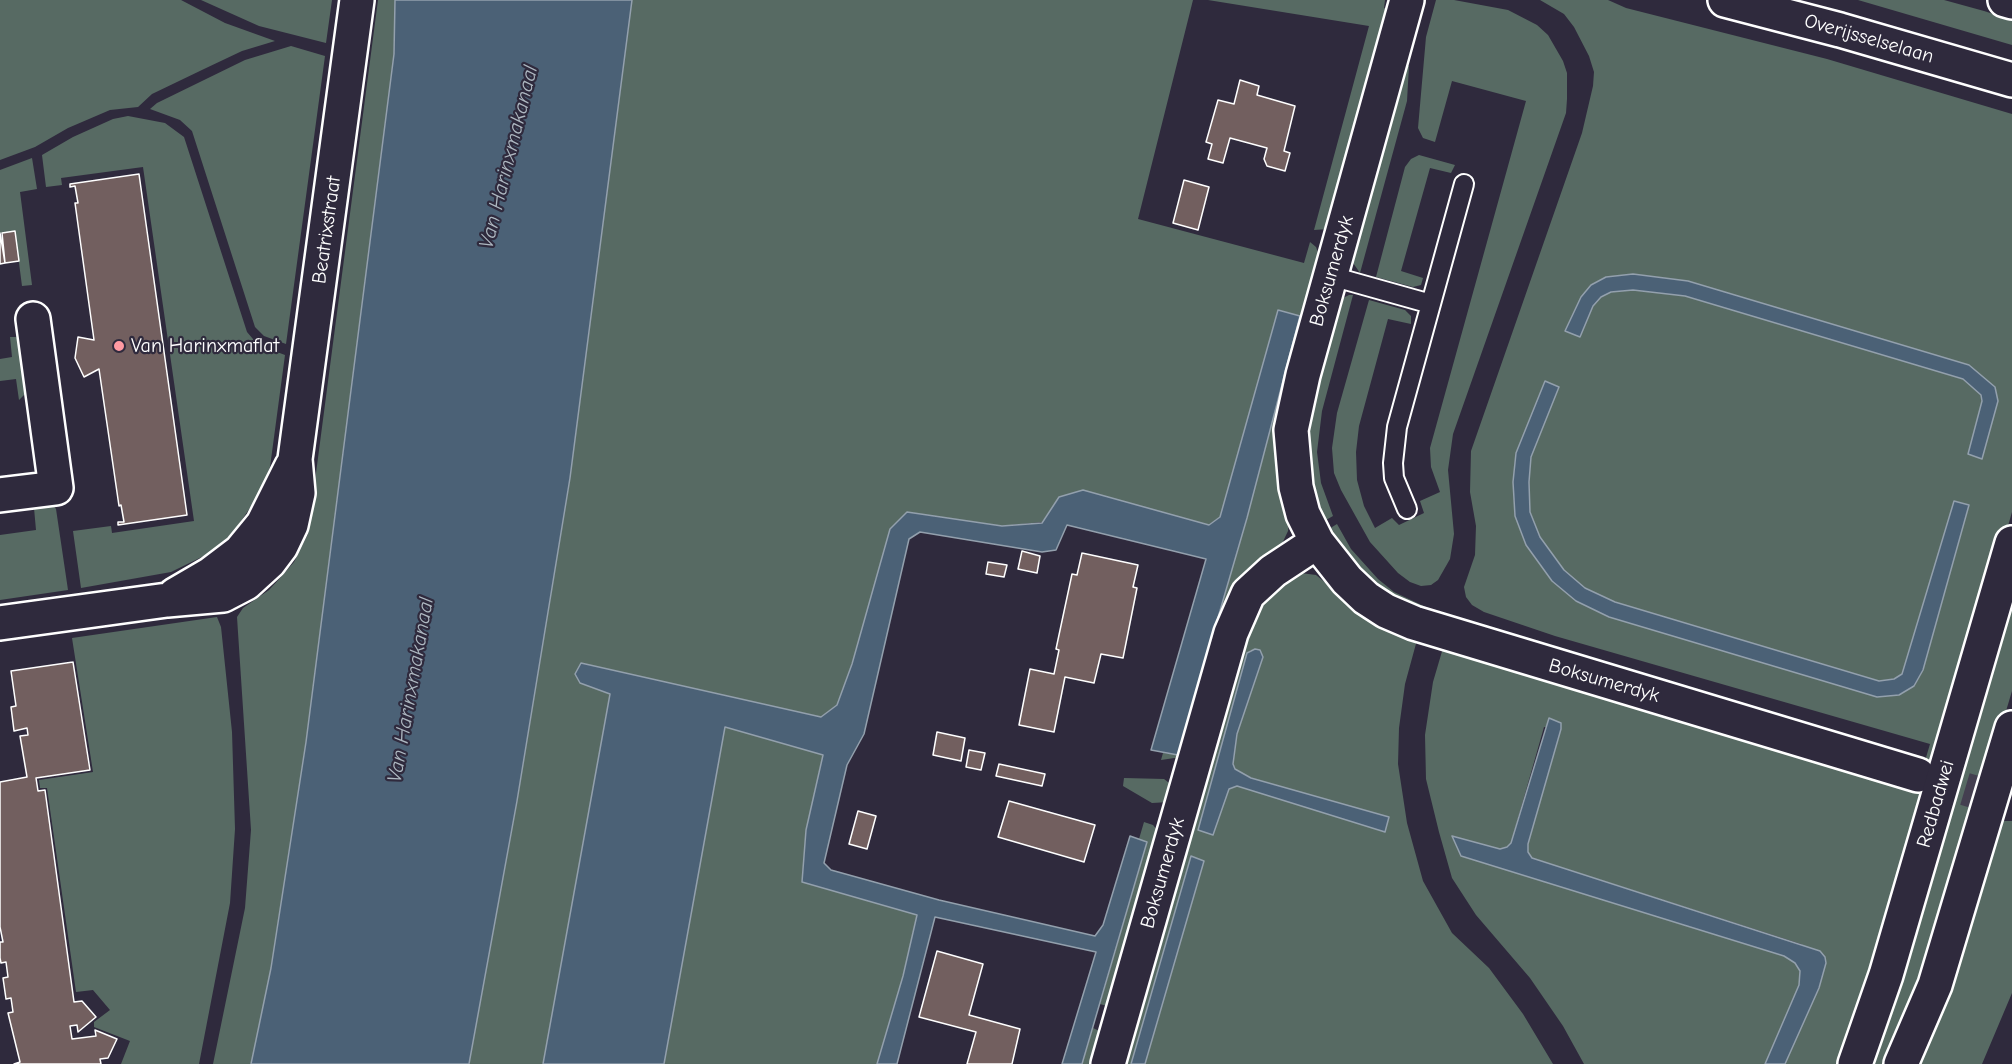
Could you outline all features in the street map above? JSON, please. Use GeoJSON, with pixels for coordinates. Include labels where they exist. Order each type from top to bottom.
{"type":"FeatureCollection","features":[{"type":"Feature","properties":{"kind":"street","name":"Beatrixstraat"},"geometry":{"type":"LineString","coordinates":[[0,623],[167,600],[211,574],[240,552],[262,524],[296,459],[357,0]]}},
{"type":"Feature","properties":{"kind":"street","name":"Boksumerdyk"},"geometry":{"type":"LineString","coordinates":[[1407,0],[1303,375],[1291,430],[1296,487],[1303,514],[1317,542],[1347,580],[1366,598],[1386,611],[1414,623],[1452,637],[1918,775]]}},
{"type":"Feature","properties":{"kind":"street","name":"Overijsselselaan"},"geometry":{"type":"LineString","coordinates":[[1725,0],[1840,30],[2012,81]]}},
{"type":"Feature","properties":{"kind":"street"},"geometry":{"type":"LineString","coordinates":[[2005,0],[2012,2]]}},
{"type":"Feature","properties":{"kind":"street"},"geometry":{"type":"LineString","coordinates":[[0,495],[56,488],[33,319]]}},
{"type":"Feature","properties":{"kind":"street","name":"Boksumerdyk"},"geometry":{"type":"LineString","coordinates":[[1108,1064],[1231,633],[1248,594],[1273,571],[1317,542]]}},
{"type":"Feature","properties":{"kind":"street","name":"Redbadwei"},"geometry":{"type":"LineString","coordinates":[[1855,1064],[1886,975],[2012,543]]}},
{"type":"Feature","properties":{"kind":"street"},"geometry":{"type":"LineString","coordinates":[[1901,1064],[1935,984],[2012,728]]}},
{"type":"Feature","properties":{"kind":"lane"},"geometry":{"type":"LineString","coordinates":[[1407,508],[1394,478],[1394,445],[1464,184]]}},
{"type":"Feature","properties":{"kind":"lane"},"geometry":{"type":"LineString","coordinates":[[1331,276],[1431,304]]}},
{"type":"Feature","properties":{"kind":"green space"},"geometry":{"type":"Polygon","coordinates":[[[0,0],[181,0],[225,23],[275,41],[242,51],[152,94],[138,107],[110,110],[68,128],[35,147],[0,160],[0,0]]]}},
{"type":"Feature","properties":{"kind":"green space"},"geometry":{"type":"Polygon","coordinates":[[[201,0],[332,0],[326,43],[259,26],[201,0]]]}},
{"type":"Feature","properties":{"kind":"green space"},"geometry":{"type":"Polygon","coordinates":[[[378,0],[395,0],[394,54],[306,742],[271,968],[251,1064],[213,1064],[245,908],[251,830],[237,617],[243,608],[269,590],[294,562],[308,534],[378,0]]]}},
{"type":"Feature","properties":{"kind":"green space"},"geometry":{"type":"Polygon","coordinates":[[[632,0],[1193,0],[1138,219],[1304,263],[1310,242],[1316,247],[1321,261],[1288,531],[1181,757],[1161,760],[1163,753],[1178,754],[1247,518],[1300,317],[1278,310],[1220,517],[1208,525],[1171,515],[1059,497],[1042,522],[1002,526],[907,512],[837,705],[821,717],[581,663],[580,683],[610,694],[543,1064],[469,1064],[517,801],[570,478],[632,0]]]}},
{"type":"Feature","properties":{"kind":"green space"},"geometry":{"type":"Polygon","coordinates":[[[1208,0],[1385,0],[1384,8],[1393,10],[1328,229],[1314,230],[1369,26],[1208,0]]]}},
{"type":"Feature","properties":{"kind":"green space"},"geometry":{"type":"Polygon","coordinates":[[[1436,0],[1454,0],[1508,10],[1537,25],[1548,35],[1563,61],[1567,73],[1567,99],[1566,113],[1453,434],[1448,470],[1454,534],[1450,559],[1438,580],[1431,585],[1421,586],[1410,582],[1398,573],[1370,542],[1341,490],[1334,473],[1332,448],[1337,413],[1369,300],[1405,310],[1411,316],[1411,324],[1388,319],[1359,426],[1356,452],[1357,480],[1364,506],[1375,528],[1392,518],[1399,525],[1424,513],[1420,501],[1440,492],[1431,467],[1430,448],[1526,101],[1452,81],[1435,142],[1423,138],[1418,128],[1426,37],[1436,0]]]}},
{"type":"Feature","properties":{"kind":"green space"},"geometry":{"type":"Polygon","coordinates":[[[1540,0],[1608,0],[1626,8],[1827,59],[2012,114],[2012,512],[1938,769],[1844,1064],[1785,1064],[1819,988],[1826,963],[1801,944],[1532,858],[1528,852],[1528,844],[1561,729],[1544,727],[1511,843],[1500,849],[1486,846],[1461,856],[1784,956],[1795,963],[1800,971],[1799,985],[1765,1064],[1584,1064],[1563,1026],[1530,978],[1476,915],[1452,878],[1439,832],[1426,779],[1425,735],[1433,682],[1443,648],[1917,788],[1930,744],[1555,636],[1484,612],[1472,605],[1466,597],[1464,587],[1475,555],[1476,526],[1470,492],[1471,451],[1582,133],[1593,86],[1594,72],[1589,56],[1574,27],[1564,14],[1540,0]],[[1633,274],[1606,277],[1591,285],[1580,337],[1593,306],[1601,297],[1611,292],[1633,290],[1685,296],[1963,379],[1981,394],[1982,401],[1968,454],[1998,401],[1969,365],[1688,281],[1633,274]],[[1545,381],[1516,453],[1513,482],[1515,516],[1526,545],[1552,581],[1576,601],[1899,695],[1914,686],[1923,670],[1969,505],[1955,501],[1902,674],[1894,679],[1879,681],[1615,602],[1585,588],[1564,570],[1540,537],[1530,512],[1531,457],[1559,387],[1545,381]]]}},
{"type":"Feature","properties":{"kind":"green space"},"geometry":{"type":"Polygon","coordinates":[[[1858,0],[1944,0],[1984,11],[2012,20],[2012,45],[1858,0]]]}},
{"type":"Feature","properties":{"kind":"green space"},"geometry":{"type":"Polygon","coordinates":[[[291,46],[325,56],[286,344],[264,336],[255,327],[192,131],[180,120],[150,109],[157,103],[245,60],[291,46]]]}},
{"type":"Feature","properties":{"kind":"green space"},"geometry":{"type":"Polygon","coordinates":[[[1403,64],[1409,66],[1407,101],[1360,273],[1351,260],[1403,64]]]}},
{"type":"Feature","properties":{"kind":"green space"},"geometry":{"type":"Polygon","coordinates":[[[128,116],[165,123],[184,137],[247,332],[258,345],[285,355],[270,467],[260,493],[235,530],[214,551],[171,572],[81,588],[73,531],[111,526],[112,533],[194,521],[143,167],[61,178],[62,185],[46,187],[42,155],[73,137],[113,119],[128,116]]]}},
{"type":"Feature","properties":{"kind":"green space"},"geometry":{"type":"Polygon","coordinates":[[[1419,155],[1455,165],[1451,173],[1430,168],[1401,271],[1423,278],[1421,285],[1413,287],[1376,277],[1405,167],[1411,159],[1419,155]]]}},
{"type":"Feature","properties":{"kind":"green space"},"geometry":{"type":"Polygon","coordinates":[[[32,158],[37,189],[20,192],[32,285],[22,286],[15,232],[0,233],[0,170],[32,158]]]}},
{"type":"Feature","properties":{"kind":"green space"},"geometry":{"type":"Polygon","coordinates":[[[1353,295],[1322,411],[1317,452],[1321,483],[1333,516],[1319,524],[1306,474],[1308,409],[1339,300],[1353,295]]]}},
{"type":"Feature","properties":{"kind":"green space"},"geometry":{"type":"Polygon","coordinates":[[[10,337],[16,337],[21,342],[28,391],[19,400],[16,379],[0,381],[0,359],[12,357],[10,337]]]}},
{"type":"Feature","properties":{"kind":"green space"},"geometry":{"type":"Polygon","coordinates":[[[53,505],[56,509],[68,590],[0,600],[0,535],[36,530],[34,508],[53,505]]]}},
{"type":"Feature","properties":{"kind":"green space"},"geometry":{"type":"Polygon","coordinates":[[[1337,524],[1351,549],[1378,579],[1394,592],[1430,609],[1424,617],[1374,590],[1324,532],[1337,524]]]}},
{"type":"Feature","properties":{"kind":"green space"},"geometry":{"type":"Polygon","coordinates":[[[1293,572],[1316,575],[1364,614],[1417,640],[1405,684],[1399,728],[1398,764],[1407,823],[1423,881],[1452,933],[1489,968],[1523,1014],[1553,1064],[1145,1064],[1204,861],[1191,856],[1131,1064],[1118,1064],[1256,604],[1293,572]],[[1251,650],[1247,653],[1198,830],[1229,789],[1237,786],[1389,817],[1251,778],[1235,769],[1233,764],[1237,734],[1263,657],[1251,650]]]}},
{"type":"Feature","properties":{"kind":"green space"},"geometry":{"type":"Polygon","coordinates":[[[2012,578],[2012,691],[1968,838],[1891,1064],[1866,1064],[2012,578]]]}},
{"type":"Feature","properties":{"kind":"green space"},"geometry":{"type":"Polygon","coordinates":[[[217,617],[221,627],[232,732],[235,829],[230,903],[199,1064],[121,1064],[130,1041],[94,1027],[94,1022],[110,1010],[93,990],[76,992],[47,788],[40,788],[39,780],[93,772],[72,638],[217,617]]]}},
{"type":"Feature","properties":{"kind":"green space"},"geometry":{"type":"Polygon","coordinates":[[[725,727],[823,754],[806,830],[802,882],[917,914],[903,976],[877,1064],[664,1064],[725,727]]]}},
{"type":"Feature","properties":{"kind":"green space"},"geometry":{"type":"Polygon","coordinates":[[[1124,778],[1164,779],[1173,786],[1169,802],[1152,803],[1123,786],[1124,778]]]}},
{"type":"Feature","properties":{"kind":"green space"},"geometry":{"type":"Polygon","coordinates":[[[1994,821],[2012,821],[2012,993],[1982,1064],[1914,1064],[1994,821]]]}},
{"type":"Feature","properties":{"kind":"green space"},"geometry":{"type":"Polygon","coordinates":[[[1144,822],[1153,825],[1158,831],[1110,1007],[1100,1004],[1147,842],[1139,839],[1144,822]]]}},
{"type":"Feature","properties":{"kind":"green space"},"geometry":{"type":"Polygon","coordinates":[[[1093,1028],[1104,1033],[1097,1064],[1082,1064],[1093,1028]]]}},
{"type":"Feature","properties":{"kind":"water","name":"Van Harinxmakanaal"},"geometry":{"type":"Polygon","coordinates":[[[395,0],[632,0],[570,478],[517,801],[469,1064],[251,1064],[271,968],[306,742],[394,54],[395,0]]]}},
{"type":"Feature","properties":{"kind":"water"},"geometry":{"type":"Polygon","coordinates":[[[1633,274],[1688,281],[1969,365],[1995,387],[1998,401],[1982,459],[1968,454],[1982,401],[1981,395],[1963,379],[1685,296],[1633,290],[1611,292],[1601,297],[1593,306],[1580,337],[1565,331],[1581,297],[1591,285],[1606,277],[1633,274]]]}},
{"type":"Feature","properties":{"kind":"water"},"geometry":{"type":"Polygon","coordinates":[[[1278,310],[1300,316],[1247,518],[1178,755],[1151,750],[1206,559],[1067,525],[1056,550],[1042,552],[920,532],[909,539],[864,734],[847,765],[824,863],[831,870],[939,900],[1095,936],[1103,925],[1130,836],[1147,842],[1082,1064],[1062,1064],[1096,952],[935,917],[897,1064],[877,1064],[903,976],[917,915],[802,882],[806,830],[823,755],[725,727],[664,1064],[543,1064],[610,694],[580,683],[575,674],[581,663],[821,717],[837,705],[852,664],[890,529],[907,512],[1002,526],[1042,523],[1059,497],[1083,490],[1209,525],[1220,517],[1278,310]]]}},
{"type":"Feature","properties":{"kind":"water"},"geometry":{"type":"Polygon","coordinates":[[[1545,381],[1559,387],[1531,457],[1530,512],[1540,537],[1564,570],[1585,588],[1615,602],[1879,681],[1894,679],[1902,674],[1954,501],[1969,505],[1923,670],[1914,686],[1899,695],[1877,697],[1609,617],[1576,601],[1552,581],[1526,545],[1515,516],[1513,482],[1516,453],[1545,381]]]}},
{"type":"Feature","properties":{"kind":"water"},"geometry":{"type":"Polygon","coordinates":[[[1255,649],[1260,650],[1263,657],[1237,734],[1233,764],[1235,769],[1251,778],[1389,817],[1385,832],[1237,786],[1229,789],[1213,835],[1198,830],[1247,653],[1255,649]]]}},
{"type":"Feature","properties":{"kind":"water"},"geometry":{"type":"Polygon","coordinates":[[[1549,718],[1561,723],[1561,729],[1528,844],[1528,852],[1532,858],[1820,951],[1825,957],[1826,963],[1819,988],[1785,1064],[1765,1064],[1799,985],[1800,971],[1795,963],[1784,956],[1461,856],[1452,836],[1500,849],[1511,843],[1549,718]]]}},
{"type":"Feature","properties":{"kind":"water"},"geometry":{"type":"Polygon","coordinates":[[[1191,856],[1204,861],[1145,1064],[1131,1064],[1191,856]]]}},
{"type":"Feature","properties":{"kind":"building"},"geometry":{"type":"Polygon","coordinates":[[[1240,80],[1259,86],[1257,95],[1295,106],[1284,151],[1290,153],[1285,171],[1267,166],[1264,159],[1267,148],[1230,138],[1223,163],[1208,159],[1212,144],[1206,142],[1218,100],[1234,104],[1240,80]]]}},
{"type":"Feature","properties":{"kind":"building","name":"Van Harinxmaflat"},"geometry":{"type":"Polygon","coordinates":[[[139,174],[187,515],[118,525],[118,522],[124,522],[121,505],[119,506],[99,369],[84,377],[75,358],[78,337],[94,340],[75,203],[78,203],[75,186],[70,187],[70,184],[139,174]]]}},
{"type":"Feature","properties":{"kind":"building"},"geometry":{"type":"Polygon","coordinates":[[[1184,180],[1209,187],[1198,230],[1173,223],[1184,180]]]}},
{"type":"Feature","properties":{"kind":"building"},"geometry":{"type":"Polygon","coordinates":[[[15,231],[19,261],[5,263],[2,233],[15,231]]]}},
{"type":"Feature","properties":{"kind":"building"},"geometry":{"type":"Polygon","coordinates":[[[0,233],[5,263],[0,264],[0,233]]]}},
{"type":"Feature","properties":{"kind":"building"},"geometry":{"type":"Polygon","coordinates":[[[1022,551],[1040,556],[1037,573],[1018,569],[1022,551]]]}},
{"type":"Feature","properties":{"kind":"building"},"geometry":{"type":"Polygon","coordinates":[[[1082,553],[1138,565],[1133,587],[1137,588],[1123,658],[1101,654],[1094,683],[1065,677],[1054,732],[1019,725],[1030,669],[1054,674],[1059,650],[1056,649],[1072,574],[1077,575],[1082,553]]]}},
{"type":"Feature","properties":{"kind":"building"},"geometry":{"type":"Polygon","coordinates":[[[988,562],[1007,565],[1004,577],[986,574],[988,562]]]}},
{"type":"Feature","properties":{"kind":"building"},"geometry":{"type":"Polygon","coordinates":[[[73,662],[90,770],[36,778],[38,791],[45,790],[74,1002],[82,1001],[96,1017],[78,1032],[77,1025],[70,1026],[72,1039],[96,1036],[95,1030],[117,1039],[108,1058],[100,1059],[101,1064],[14,1064],[20,1062],[8,1013],[13,1012],[11,998],[6,999],[3,978],[8,977],[6,962],[1,963],[0,958],[0,942],[3,942],[0,927],[0,782],[27,777],[20,736],[28,735],[27,728],[14,731],[11,707],[16,706],[11,671],[73,662]]]}},
{"type":"Feature","properties":{"kind":"building"},"geometry":{"type":"Polygon","coordinates":[[[937,732],[965,738],[961,761],[933,755],[937,732]]]}},
{"type":"Feature","properties":{"kind":"building"},"geometry":{"type":"Polygon","coordinates":[[[969,750],[985,753],[981,770],[966,767],[969,750]]]}},
{"type":"Feature","properties":{"kind":"building"},"geometry":{"type":"Polygon","coordinates":[[[999,764],[1045,774],[1042,786],[996,776],[999,764]]]}},
{"type":"Feature","properties":{"kind":"building"},"geometry":{"type":"Polygon","coordinates":[[[1009,801],[1095,825],[1084,862],[998,837],[1009,801]]]}},
{"type":"Feature","properties":{"kind":"building"},"geometry":{"type":"Polygon","coordinates":[[[858,811],[876,816],[867,849],[849,844],[858,811]]]}},
{"type":"Feature","properties":{"kind":"building"},"geometry":{"type":"Polygon","coordinates":[[[937,951],[983,964],[969,1015],[1020,1029],[1012,1064],[967,1064],[976,1032],[919,1017],[937,951]]]}},
{"type":"Feature","properties":{"kind":"tunnel"},"geometry":{"type":"LineString","coordinates":[[1918,775],[2012,803]]}},
{"type":"Feature","properties":{"kind":"place","name":"Van Harinxmaflat"},"geometry":{"type":"Point","coordinates":[119,346]}}]}
